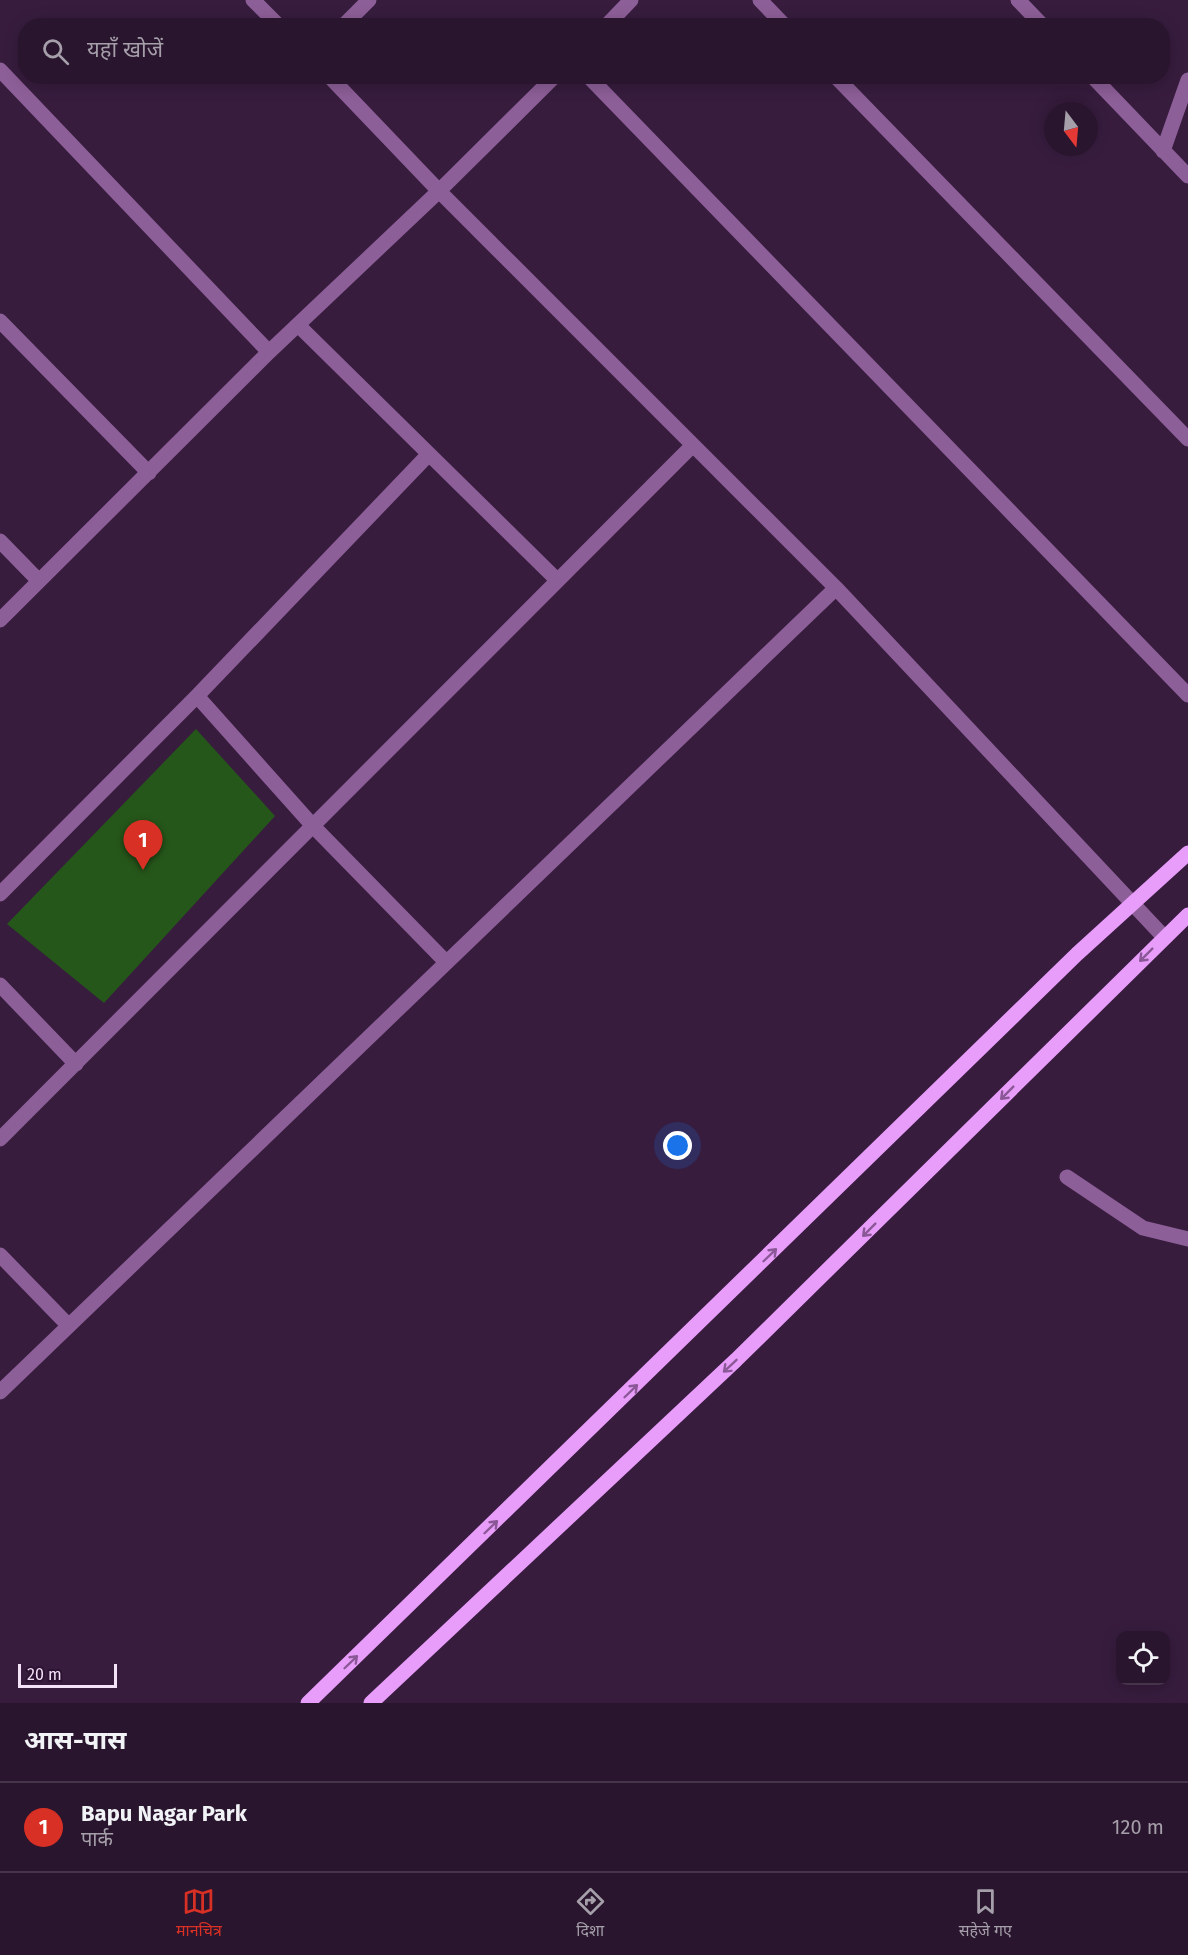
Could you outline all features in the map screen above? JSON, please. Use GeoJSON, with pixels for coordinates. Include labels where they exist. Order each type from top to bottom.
{"type":"FeatureCollection","features":[{"type":"Feature","properties":{"kind":"main road"},"geometry":{"type":"LineString","coordinates":[[309,1703],[1077,954],[1188,853]]}},
{"type":"Feature","properties":{"kind":"main road"},"geometry":{"type":"LineString","coordinates":[[371,1703],[736,1360],[1188,915]]}},
{"type":"Feature","properties":{"kind":"street"},"geometry":{"type":"LineString","coordinates":[[253,0],[271,18]]}},
{"type":"Feature","properties":{"kind":"street"},"geometry":{"type":"LineString","coordinates":[[351,18],[369,0]]}},
{"type":"Feature","properties":{"kind":"street"},"geometry":{"type":"LineString","coordinates":[[614,18],[631,0]]}},
{"type":"Feature","properties":{"kind":"street"},"geometry":{"type":"LineString","coordinates":[[760,0],[777,18]]}},
{"type":"Feature","properties":{"kind":"street"},"geometry":{"type":"LineString","coordinates":[[1018,0],[1035,18]]}},
{"type":"Feature","properties":{"kind":"street"},"geometry":{"type":"LineString","coordinates":[[0,70],[269,352]]}},
{"type":"Feature","properties":{"kind":"street"},"geometry":{"type":"LineString","coordinates":[[1163,151],[1188,80]]}},
{"type":"Feature","properties":{"kind":"street"},"geometry":{"type":"LineString","coordinates":[[337,84],[439,191],[836,588],[1164,937]]}},
{"type":"Feature","properties":{"kind":"street"},"geometry":{"type":"LineString","coordinates":[[0,620],[269,352],[439,191],[547,84]]}},
{"type":"Feature","properties":{"kind":"street"},"geometry":{"type":"LineString","coordinates":[[596,84],[1188,695]]}},
{"type":"Feature","properties":{"kind":"street"},"geometry":{"type":"LineString","coordinates":[[843,84],[1188,439]]}},
{"type":"Feature","properties":{"kind":"street"},"geometry":{"type":"LineString","coordinates":[[1100,84],[1188,176]]}},
{"type":"Feature","properties":{"kind":"street"},"geometry":{"type":"LineString","coordinates":[[0,321],[149,473]]}},
{"type":"Feature","properties":{"kind":"street"},"geometry":{"type":"LineString","coordinates":[[298,325],[557,580]]}},
{"type":"Feature","properties":{"kind":"street"},"geometry":{"type":"LineString","coordinates":[[0,1139],[693,445]]}},
{"type":"Feature","properties":{"kind":"street"},"geometry":{"type":"LineString","coordinates":[[0,894],[197,696],[429,454]]}},
{"type":"Feature","properties":{"kind":"street"},"geometry":{"type":"LineString","coordinates":[[0,542],[39,581]]}},
{"type":"Feature","properties":{"kind":"street"},"geometry":{"type":"LineString","coordinates":[[0,1392],[836,588]]}},
{"type":"Feature","properties":{"kind":"street"},"geometry":{"type":"LineString","coordinates":[[197,696],[313,826],[446,962]]}},
{"type":"Feature","properties":{"kind":"street"},"geometry":{"type":"LineString","coordinates":[[0,985],[76,1064]]}},
{"type":"Feature","properties":{"kind":"street"},"geometry":{"type":"LineString","coordinates":[[1067,1177],[1143,1228],[1188,1239]]}},
{"type":"Feature","properties":{"kind":"street"},"geometry":{"type":"LineString","coordinates":[[0,1255],[68,1325]]}},
{"type":"Feature","properties":{"kind":"green space"},"geometry":{"type":"Polygon","coordinates":[[[196,729],[275,816],[104,1003],[7,924],[196,729]]]}},
{"type":"Feature","properties":{"kind":"place","name":"Bapu Nagar Park"},"geometry":{"type":"Point","coordinates":[143,870]}}]}
